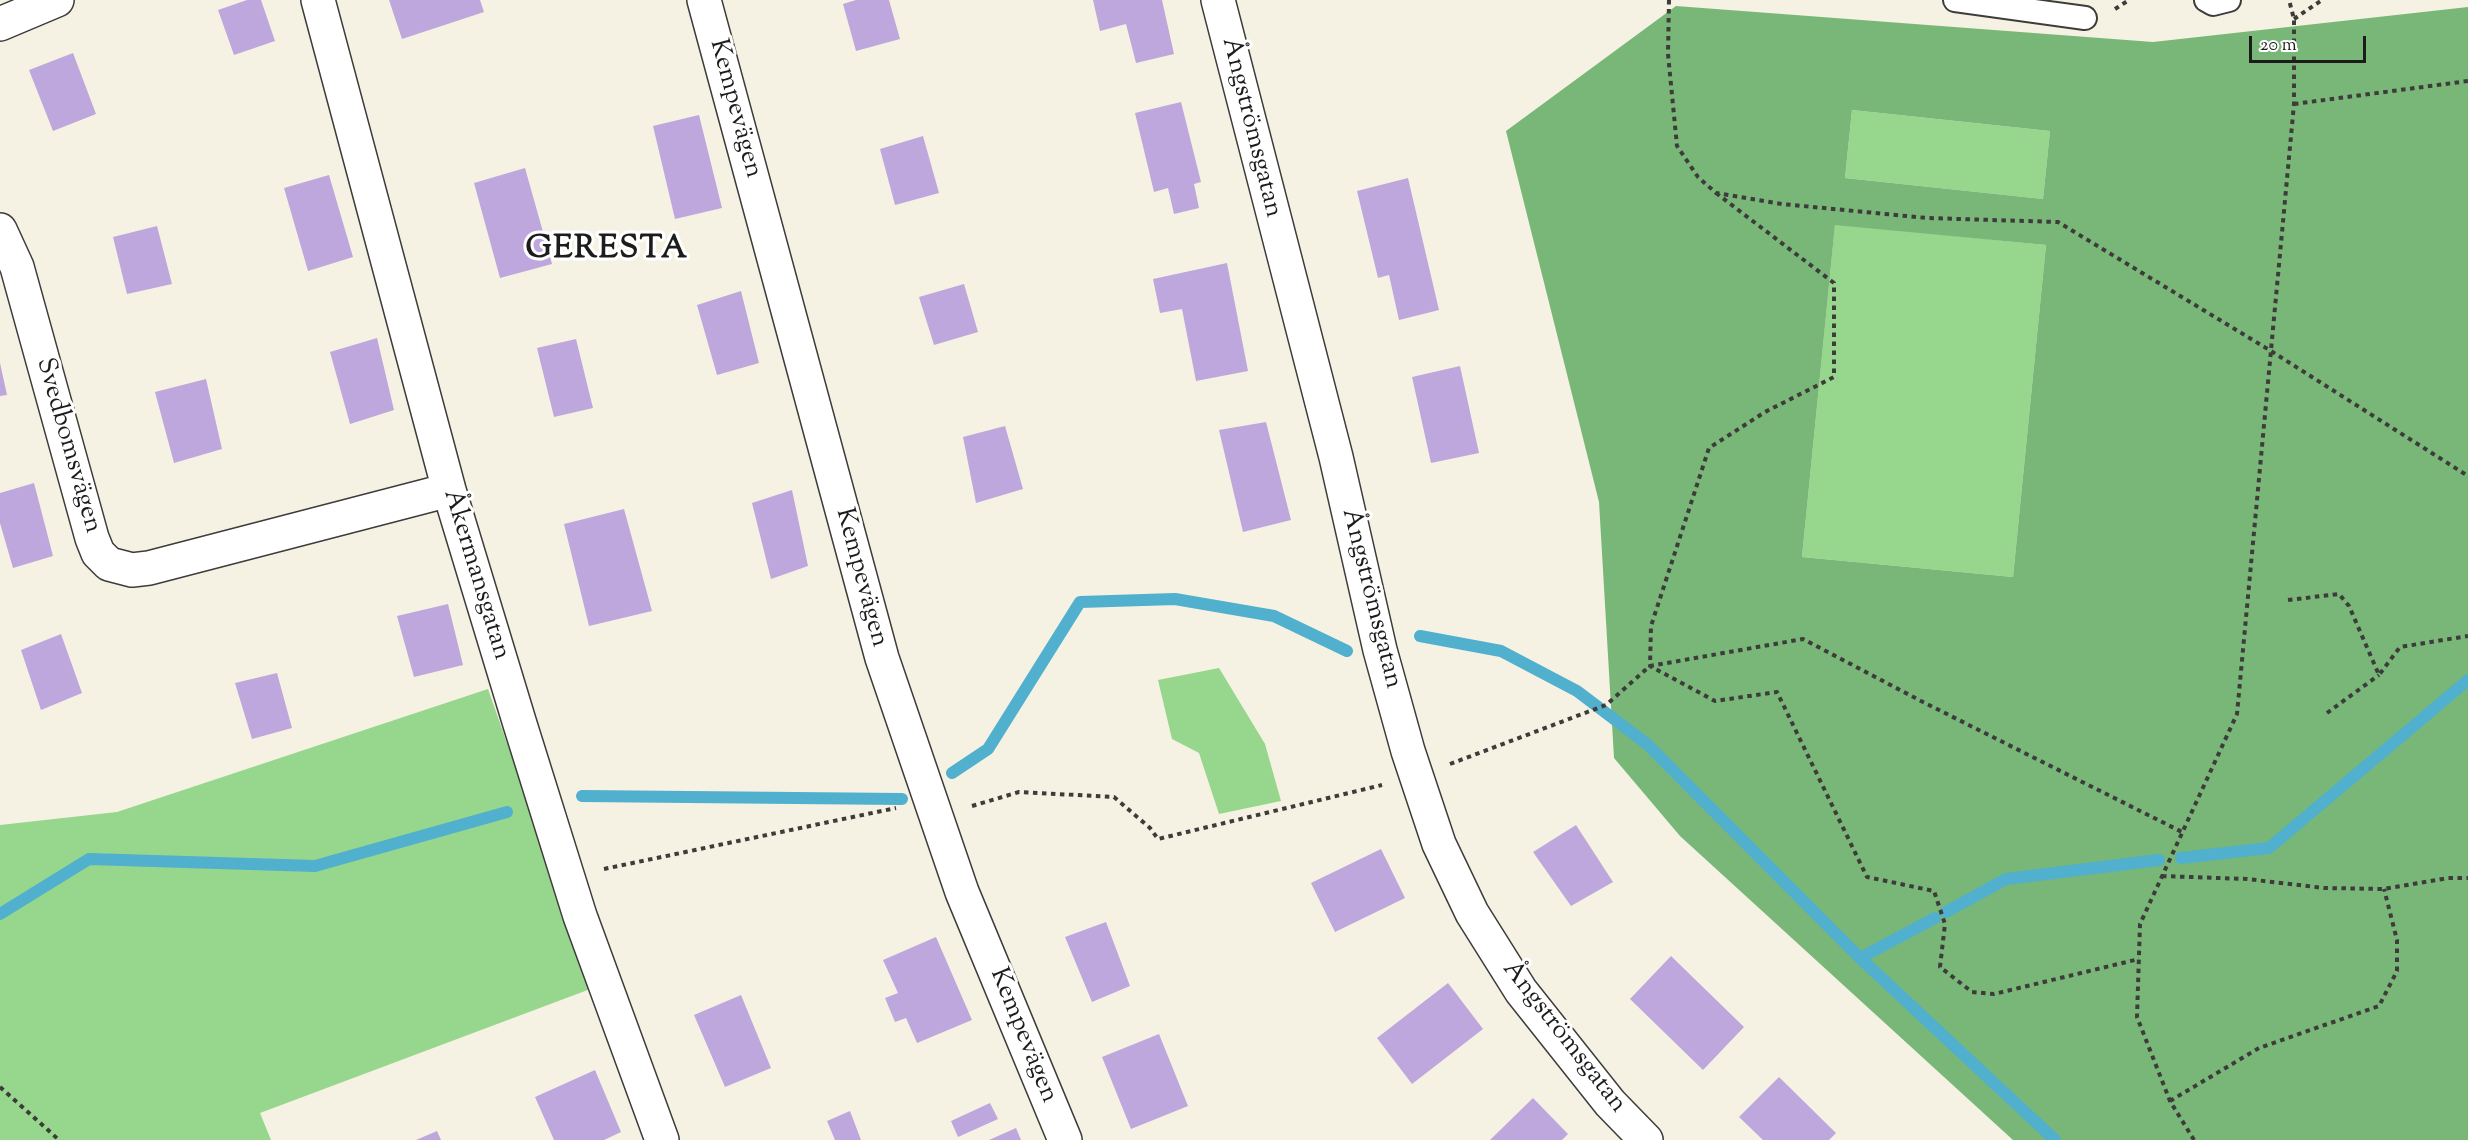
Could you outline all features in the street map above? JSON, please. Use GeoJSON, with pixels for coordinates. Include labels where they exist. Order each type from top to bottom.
{"type":"FeatureCollection","features":[{"type":"Feature","properties":{"kind":"street"},"geometry":{"type":"LineString","coordinates":[[0,24],[57,0]]}},
{"type":"Feature","properties":{"kind":"street","name":"Åkermansgatan"},"geometry":{"type":"LineString","coordinates":[[318,0],[449,490],[568,877],[663,1140]]}},
{"type":"Feature","properties":{"kind":"street","name":"Kempevägen"},"geometry":{"type":"LineString","coordinates":[[704,0],[882,658],[962,891],[1065,1140]]}},
{"type":"Feature","properties":{"kind":"street","name":"Ångströmsgatan"},"geometry":{"type":"LineString","coordinates":[[1218,0],[1336,457],[1380,650],[1439,844],[1472,913],[1521,991],[1610,1103],[1646,1140]]}},
{"type":"Feature","properties":{"kind":"street","name":"Svedbomsvägen"},"geometry":{"type":"LineString","coordinates":[[0,230],[17,267],[92,538],[98,553],[109,564],[132,570],[149,568],[449,490]]}},
{"type":"Feature","properties":{"kind":"lane"},"geometry":{"type":"LineString","coordinates":[[1955,0],[2085,18]]}},
{"type":"Feature","properties":{"kind":"lane"},"geometry":{"type":"LineString","coordinates":[[2206,0],[2213,4],[2229,0]]}},
{"type":"Feature","properties":{"kind":"path"},"geometry":{"type":"LineString","coordinates":[[1650,666],[1652,626],[1709,448],[1765,412],[1834,377],[1834,283],[1716,193],[1698,177],[1677,146],[1668,54],[1669,0]]}},
{"type":"Feature","properties":{"kind":"path"},"geometry":{"type":"LineString","coordinates":[[2109,13],[2129,0]]}},
{"type":"Feature","properties":{"kind":"path"},"geometry":{"type":"LineString","coordinates":[[2194,1140],[2170,1101],[2137,1017],[2140,924],[2237,714],[2294,104],[2294,19],[2289,0]]}},
{"type":"Feature","properties":{"kind":"path"},"geometry":{"type":"LineString","coordinates":[[2294,19],[2322,0]]}},
{"type":"Feature","properties":{"kind":"path"},"geometry":{"type":"LineString","coordinates":[[2294,104],[2468,81]]}},
{"type":"Feature","properties":{"kind":"path"},"geometry":{"type":"LineString","coordinates":[[1716,193],[1782,204],[1927,218],[2058,222],[2271,351],[2468,476]]}},
{"type":"Feature","properties":{"kind":"path"},"geometry":{"type":"LineString","coordinates":[[2288,600],[2339,594],[2349,606],[2379,675]]}},
{"type":"Feature","properties":{"kind":"path"},"geometry":{"type":"LineString","coordinates":[[2327,713],[2379,675],[2400,647],[2468,636]]}},
{"type":"Feature","properties":{"kind":"path"},"geometry":{"type":"LineString","coordinates":[[568,877],[907,806],[953,811],[1020,792],[1114,797],[1150,828],[1158,839],[1417,777],[1606,705],[1650,666],[1803,639],[1920,701],[2182,832]]}},
{"type":"Feature","properties":{"kind":"path"},"geometry":{"type":"LineString","coordinates":[[1650,666],[1715,701],[1777,692],[1867,877],[1934,891],[1945,924],[1940,967],[1972,992],[1994,994],[2139,959]]}},
{"type":"Feature","properties":{"kind":"path"},"geometry":{"type":"LineString","coordinates":[[2162,876],[2247,879],[2324,888],[2384,889],[2448,878],[2468,878]]}},
{"type":"Feature","properties":{"kind":"path"},"geometry":{"type":"LineString","coordinates":[[2170,1101],[2259,1048],[2379,1006],[2397,971],[2397,940],[2384,889]]}},
{"type":"Feature","properties":{"kind":"path"},"geometry":{"type":"LineString","coordinates":[[0,1087],[59,1140]]}},
{"type":"Feature","properties":{"kind":"green space"},"geometry":{"type":"Polygon","coordinates":[[[1676,6],[2153,42],[2468,7],[2468,1140],[2013,1140],[1680,836],[1614,758],[1599,502],[1506,131],[1676,6]],[[1852,110],[1845,178],[2043,199],[2050,131],[1852,110]],[[1835,225],[1802,557],[2013,577],[2046,245],[1835,225]]]}},
{"type":"Feature","properties":{"kind":"green space"},"geometry":{"type":"Polygon","coordinates":[[[1852,110],[2050,131],[2043,199],[1845,178],[1852,110]]]}},
{"type":"Feature","properties":{"kind":"green space"},"geometry":{"type":"Polygon","coordinates":[[[1835,224],[2046,245],[2013,577],[1802,557],[1835,224]]]}},
{"type":"Feature","properties":{"kind":"green space"},"geometry":{"type":"Polygon","coordinates":[[[1219,668],[1265,744],[1281,801],[1219,814],[1199,753],[1172,739],[1158,680],[1219,668]]]}},
{"type":"Feature","properties":{"kind":"green space"},"geometry":{"type":"Polygon","coordinates":[[[488,689],[593,988],[260,1113],[271,1140],[0,1140],[0,825],[117,812],[488,689]]]}},
{"type":"Feature","properties":{"kind":"building"},"geometry":{"type":"Polygon","coordinates":[[[247,0],[261,0],[275,41],[234,55],[218,10],[247,0]]]}},
{"type":"Feature","properties":{"kind":"building"},"geometry":{"type":"Polygon","coordinates":[[[389,0],[480,0],[484,12],[402,39],[389,0]]]}},
{"type":"Feature","properties":{"kind":"building"},"geometry":{"type":"Polygon","coordinates":[[[856,0],[889,0],[900,39],[856,51],[843,4],[856,0]]]}},
{"type":"Feature","properties":{"kind":"building"},"geometry":{"type":"Polygon","coordinates":[[[1093,0],[1162,0],[1174,54],[1136,63],[1126,24],[1100,31],[1093,0]]]}},
{"type":"Feature","properties":{"kind":"building"},"geometry":{"type":"Polygon","coordinates":[[[73,53],[96,114],[53,131],[29,70],[73,53]]]}},
{"type":"Feature","properties":{"kind":"building"},"geometry":{"type":"Polygon","coordinates":[[[1181,102],[1201,182],[1194,184],[1199,208],[1174,214],[1168,188],[1154,192],[1135,113],[1181,102]]]}},
{"type":"Feature","properties":{"kind":"building"},"geometry":{"type":"Polygon","coordinates":[[[699,115],[722,208],[675,219],[653,126],[699,115]]]}},
{"type":"Feature","properties":{"kind":"building"},"geometry":{"type":"Polygon","coordinates":[[[923,136],[939,193],[895,205],[880,149],[923,136]]]}},
{"type":"Feature","properties":{"kind":"building"},"geometry":{"type":"Polygon","coordinates":[[[525,168],[552,264],[500,278],[474,183],[525,168]]]}},
{"type":"Feature","properties":{"kind":"building"},"geometry":{"type":"Polygon","coordinates":[[[329,175],[353,257],[308,271],[284,188],[329,175]]]}},
{"type":"Feature","properties":{"kind":"building"},"geometry":{"type":"Polygon","coordinates":[[[1408,178],[1439,310],[1399,320],[1389,275],[1378,278],[1357,191],[1408,178]]]}},
{"type":"Feature","properties":{"kind":"building"},"geometry":{"type":"Polygon","coordinates":[[[157,226],[172,284],[127,294],[113,237],[157,226]]]}},
{"type":"Feature","properties":{"kind":"building"},"geometry":{"type":"Polygon","coordinates":[[[1227,263],[1248,371],[1196,381],[1182,309],[1160,313],[1153,279],[1227,263]]]}},
{"type":"Feature","properties":{"kind":"building"},"geometry":{"type":"Polygon","coordinates":[[[964,284],[978,332],[934,345],[919,297],[964,284]]]}},
{"type":"Feature","properties":{"kind":"building"},"geometry":{"type":"Polygon","coordinates":[[[741,291],[759,363],[717,375],[697,305],[741,291]]]}},
{"type":"Feature","properties":{"kind":"building"},"geometry":{"type":"Polygon","coordinates":[[[377,338],[394,410],[350,424],[330,352],[377,338]]]}},
{"type":"Feature","properties":{"kind":"building"},"geometry":{"type":"Polygon","coordinates":[[[576,339],[593,408],[554,417],[537,348],[576,339]]]}},
{"type":"Feature","properties":{"kind":"building"},"geometry":{"type":"Polygon","coordinates":[[[0,363],[7,395],[0,396],[0,363]]]}},
{"type":"Feature","properties":{"kind":"building"},"geometry":{"type":"Polygon","coordinates":[[[1460,366],[1479,453],[1431,463],[1412,377],[1460,366]]]}},
{"type":"Feature","properties":{"kind":"building"},"geometry":{"type":"Polygon","coordinates":[[[206,379],[222,449],[174,463],[155,392],[206,379]]]}},
{"type":"Feature","properties":{"kind":"building"},"geometry":{"type":"Polygon","coordinates":[[[1266,422],[1291,520],[1243,532],[1219,430],[1266,422]]]}},
{"type":"Feature","properties":{"kind":"building"},"geometry":{"type":"Polygon","coordinates":[[[1005,426],[1023,489],[976,503],[963,437],[1005,426]]]}},
{"type":"Feature","properties":{"kind":"building"},"geometry":{"type":"Polygon","coordinates":[[[34,483],[53,556],[13,568],[0,523],[0,493],[34,483]]]}},
{"type":"Feature","properties":{"kind":"building"},"geometry":{"type":"Polygon","coordinates":[[[792,490],[808,566],[771,579],[752,503],[792,490]]]}},
{"type":"Feature","properties":{"kind":"building"},"geometry":{"type":"Polygon","coordinates":[[[624,509],[652,611],[589,626],[564,524],[624,509]]]}},
{"type":"Feature","properties":{"kind":"building"},"geometry":{"type":"Polygon","coordinates":[[[448,604],[463,665],[414,677],[397,616],[448,604]]]}},
{"type":"Feature","properties":{"kind":"building"},"geometry":{"type":"Polygon","coordinates":[[[61,634],[82,693],[41,710],[21,650],[61,634]]]}},
{"type":"Feature","properties":{"kind":"building"},"geometry":{"type":"Polygon","coordinates":[[[277,673],[292,728],[252,739],[235,683],[277,673]]]}},
{"type":"Feature","properties":{"kind":"building"},"geometry":{"type":"Polygon","coordinates":[[[1576,825],[1613,882],[1571,906],[1533,852],[1576,825]]]}},
{"type":"Feature","properties":{"kind":"building"},"geometry":{"type":"Polygon","coordinates":[[[1381,849],[1405,898],[1335,932],[1311,883],[1381,849]]]}},
{"type":"Feature","properties":{"kind":"building"},"geometry":{"type":"Polygon","coordinates":[[[1106,922],[1130,986],[1092,1002],[1065,937],[1106,922]]]}},
{"type":"Feature","properties":{"kind":"building"},"geometry":{"type":"Polygon","coordinates":[[[936,937],[972,1020],[917,1043],[906,1018],[895,1022],[885,998],[898,993],[883,960],[936,937]]]}},
{"type":"Feature","properties":{"kind":"building"},"geometry":{"type":"Polygon","coordinates":[[[1671,956],[1744,1027],[1703,1070],[1630,999],[1671,956]]]}},
{"type":"Feature","properties":{"kind":"building"},"geometry":{"type":"Polygon","coordinates":[[[1448,983],[1483,1029],[1412,1084],[1377,1038],[1448,983]]]}},
{"type":"Feature","properties":{"kind":"building"},"geometry":{"type":"Polygon","coordinates":[[[741,995],[771,1068],[725,1087],[694,1015],[741,995]]]}},
{"type":"Feature","properties":{"kind":"building"},"geometry":{"type":"Polygon","coordinates":[[[1159,1034],[1188,1106],[1131,1129],[1102,1057],[1159,1034]]]}},
{"type":"Feature","properties":{"kind":"building"},"geometry":{"type":"Polygon","coordinates":[[[595,1070],[621,1132],[604,1140],[554,1140],[535,1097],[595,1070]]]}},
{"type":"Feature","properties":{"kind":"building"},"geometry":{"type":"Polygon","coordinates":[[[1779,1077],[1836,1133],[1829,1140],[1763,1140],[1739,1117],[1779,1077]]]}},
{"type":"Feature","properties":{"kind":"building"},"geometry":{"type":"Polygon","coordinates":[[[1533,1098],[1568,1134],[1562,1140],[1490,1140],[1533,1098]]]}},
{"type":"Feature","properties":{"kind":"building"},"geometry":{"type":"Polygon","coordinates":[[[990,1103],[998,1119],[958,1137],[951,1121],[990,1103]]]}},
{"type":"Feature","properties":{"kind":"building"},"geometry":{"type":"Polygon","coordinates":[[[850,1111],[861,1140],[835,1140],[827,1121],[850,1111]]]}},
{"type":"Feature","properties":{"kind":"building"},"geometry":{"type":"Polygon","coordinates":[[[1016,1128],[1021,1140],[989,1140],[1016,1128]]]}},
{"type":"Feature","properties":{"kind":"building"},"geometry":{"type":"Polygon","coordinates":[[[437,1131],[441,1140],[416,1140],[437,1131]]]}},
{"type":"Feature","properties":{"kind":"waterway"},"geometry":{"type":"LineString","coordinates":[[952,773],[988,749],[1080,602],[1175,599],[1274,616],[1347,651]]}},
{"type":"Feature","properties":{"kind":"waterway"},"geometry":{"type":"LineString","coordinates":[[1420,636],[1501,651],[1577,691],[1647,744],[1860,958],[2055,1140]]}},
{"type":"Feature","properties":{"kind":"waterway"},"geometry":{"type":"LineString","coordinates":[[2181,858],[2269,848],[2468,680]]}},
{"type":"Feature","properties":{"kind":"waterway"},"geometry":{"type":"LineString","coordinates":[[582,796],[902,799]]}},
{"type":"Feature","properties":{"kind":"waterway"},"geometry":{"type":"LineString","coordinates":[[0,914],[89,859],[315,866],[507,812]]}},
{"type":"Feature","properties":{"kind":"waterway"},"geometry":{"type":"LineString","coordinates":[[1946,912],[2006,879],[2159,860]]}},
{"type":"Feature","properties":{"kind":"waterway"},"geometry":{"type":"LineString","coordinates":[[1860,958],[1935,918]]}},
{"type":"Feature","properties":{"kind":"district","name":"GERESTA"},"geometry":{"type":"Point","coordinates":[607,252]}}]}
